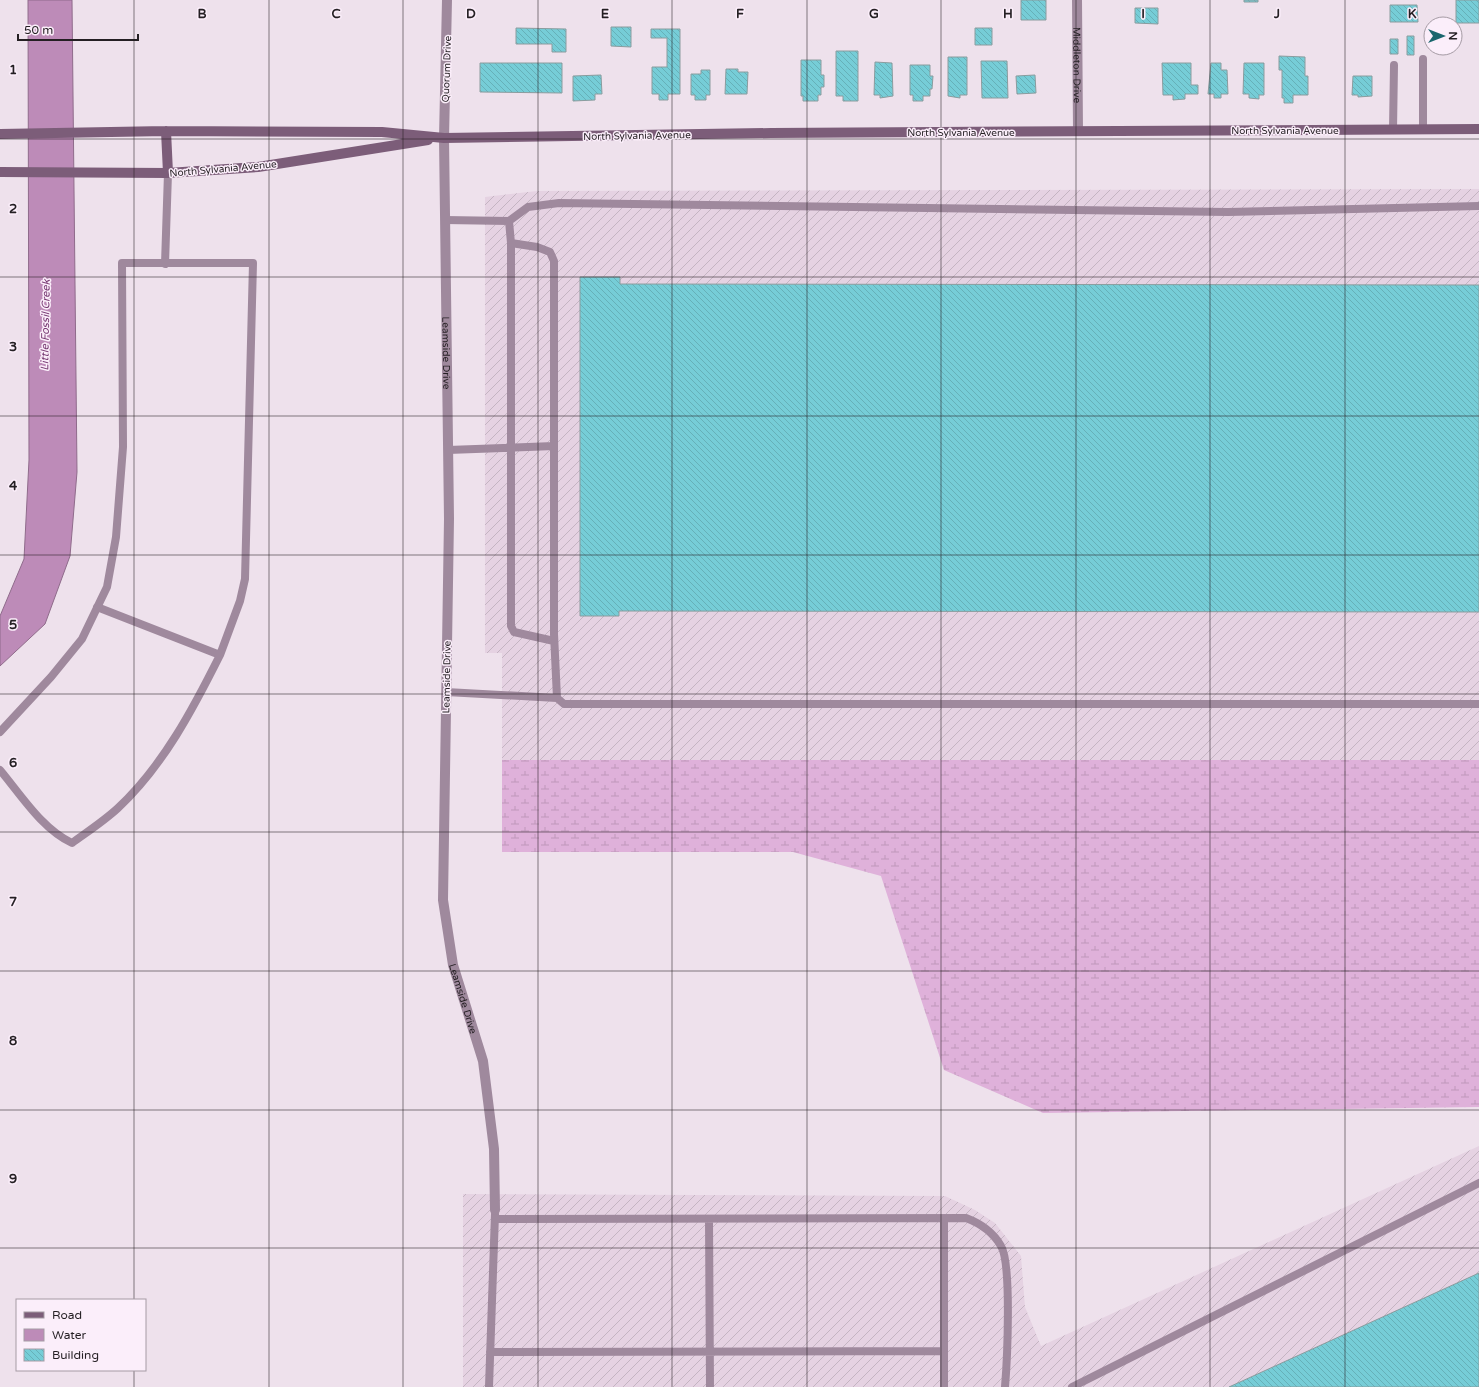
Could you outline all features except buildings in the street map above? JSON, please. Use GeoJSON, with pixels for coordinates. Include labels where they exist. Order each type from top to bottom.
{"type":"FeatureCollection","features":[{"type":"Feature","properties":{"kind":"street","name":"Quorum Drive"},"geometry":{"type":"LineString","coordinates":[[444,138],[447,0]]}},
{"type":"Feature","properties":{"kind":"street","name":"Middleton Drive"},"geometry":{"type":"LineString","coordinates":[[1077,0],[1078,131]]}},
{"type":"Feature","properties":{"kind":"street","name":"North Sylvania Avenue"},"geometry":{"type":"LineString","coordinates":[[0,134],[166,131],[382,132],[444,138],[1078,131],[1479,129]]}},
{"type":"Feature","properties":{"kind":"street"},"geometry":{"type":"LineString","coordinates":[[166,131],[168,173]]}},
{"type":"Feature","properties":{"kind":"street","name":"North Sylvania Avenue"},"geometry":{"type":"LineString","coordinates":[[0,172],[168,173],[258,167],[444,138]]}},
{"type":"Feature","properties":{"kind":"street","name":"Leamside Drive"},"geometry":{"type":"LineString","coordinates":[[444,138],[449,519],[443,900],[453,965],[483,1061],[494,1149],[495,1214]]}},
{"type":"Feature","properties":{"kind":"lane"},"geometry":{"type":"LineString","coordinates":[[1423,59],[1423,129]]}},
{"type":"Feature","properties":{"kind":"lane"},"geometry":{"type":"LineString","coordinates":[[1393,130],[1394,65]]}},
{"type":"Feature","properties":{"kind":"lane"},"geometry":{"type":"LineString","coordinates":[[165,264],[168,173]]}},
{"type":"Feature","properties":{"kind":"lane"},"geometry":{"type":"LineString","coordinates":[[445,220],[509,221],[528,207],[559,203],[1228,212],[1479,206]]}},
{"type":"Feature","properties":{"kind":"lane"},"geometry":{"type":"LineString","coordinates":[[509,221],[511,243],[511,626],[514,632],[554,641]]}},
{"type":"Feature","properties":{"kind":"lane"},"geometry":{"type":"LineString","coordinates":[[511,243],[537,247],[550,252],[554,261],[554,641],[557,698]]}},
{"type":"Feature","properties":{"kind":"lane"},"geometry":{"type":"LineString","coordinates":[[0,732],[51,677],[82,639],[107,587],[116,537],[122,456],[122,264],[253,263],[245,579],[220,655],[192,710],[150,772],[118,808],[72,843],[64,840],[40,818],[0,770]]}},
{"type":"Feature","properties":{"kind":"lane"},"geometry":{"type":"LineString","coordinates":[[448,450],[554,446]]}},
{"type":"Feature","properties":{"kind":"lane"},"geometry":{"type":"LineString","coordinates":[[97,607],[220,655]]}},
{"type":"Feature","properties":{"kind":"lane"},"geometry":{"type":"LineString","coordinates":[[446,692],[557,698],[564,704],[1479,704]]}},
{"type":"Feature","properties":{"kind":"lane"},"geometry":{"type":"LineString","coordinates":[[1072,1387],[1479,1183]]}},
{"type":"Feature","properties":{"kind":"lane"},"geometry":{"type":"LineString","coordinates":[[489,1387],[495,1214],[708,1219],[966,1218],[981,1223],[1002,1247],[1007,1268],[1005,1387]]}},
{"type":"Feature","properties":{"kind":"lane"},"geometry":{"type":"LineString","coordinates":[[708,1219],[710,1387]]}},
{"type":"Feature","properties":{"kind":"lane"},"geometry":{"type":"LineString","coordinates":[[944,1219],[944,1387]]}},
{"type":"Feature","properties":{"kind":"lane"},"geometry":{"type":"LineString","coordinates":[[490,1352],[944,1351]]}},
{"type":"Feature","properties":{"kind":"shaded area"},"geometry":{"type":"Polygon","coordinates":[[[1479,189],[1479,760],[502,760],[502,653],[485,653],[485,197],[537,191],[1479,189]]]}},
{"type":"Feature","properties":{"kind":"shaded area"},"geometry":{"type":"Polygon","coordinates":[[[1479,1146],[1479,1387],[463,1387],[463,1194],[945,1196],[975,1210],[995,1223],[1021,1256],[1025,1307],[1041,1346],[1479,1146]]]}},
{"type":"Feature","properties":{"kind":"green space"},"geometry":{"type":"Polygon","coordinates":[[[502,760],[1479,760],[1479,1107],[1043,1113],[944,1070],[881,876],[793,852],[502,852],[502,760]]]}},
{"type":"Feature","properties":{"kind":"water","name":"Little Fossil Creek"},"geometry":{"type":"Polygon","coordinates":[[[28,0],[72,0],[77,472],[70,556],[45,624],[0,666],[0,616],[24,559],[29,460],[28,0]]]}}]}
